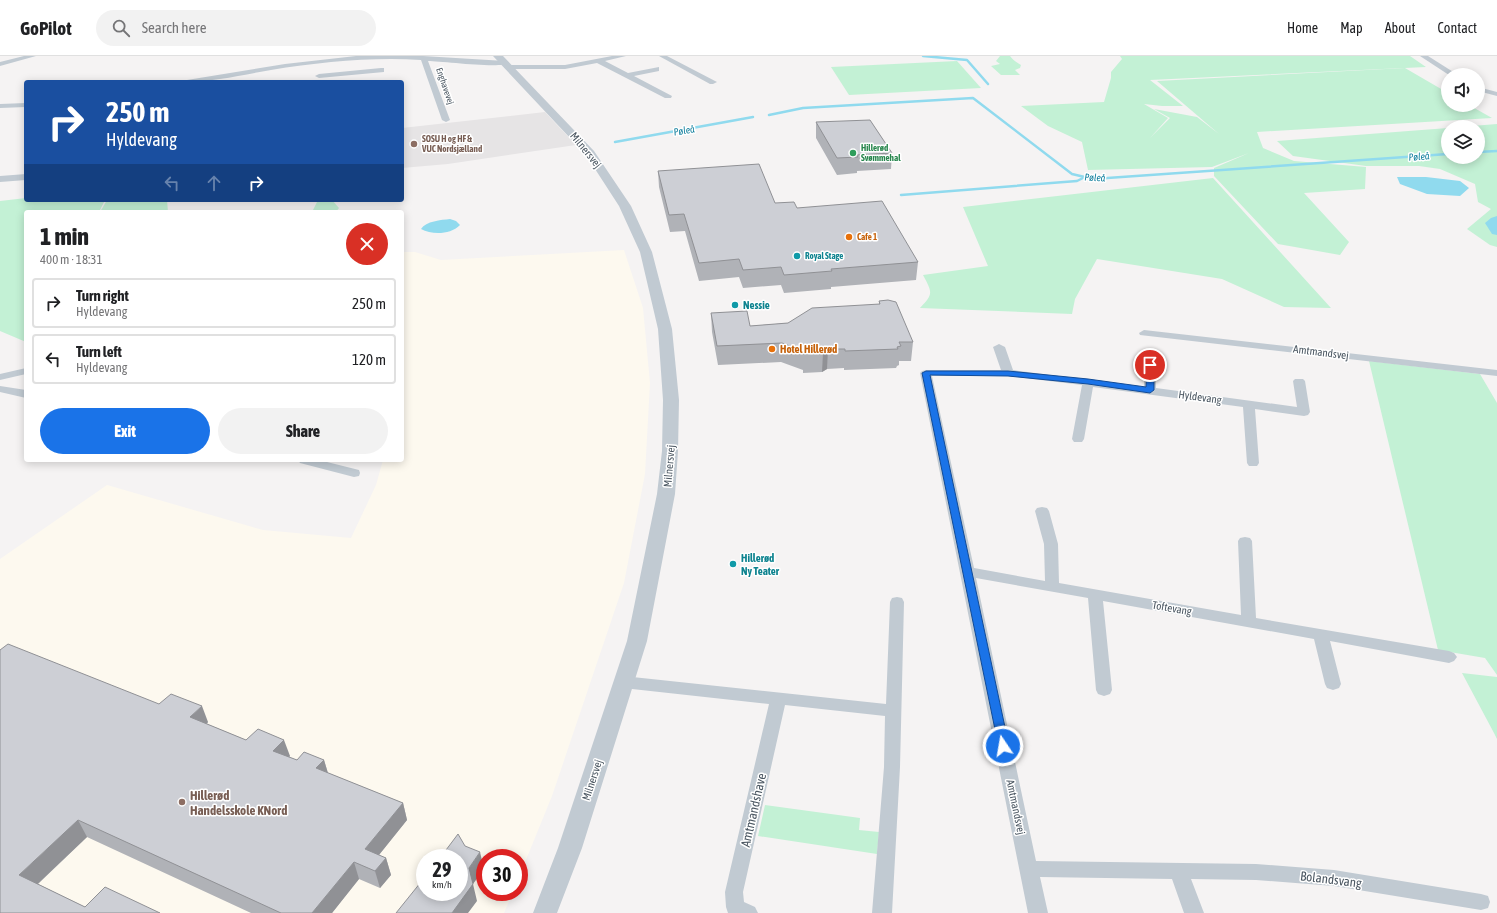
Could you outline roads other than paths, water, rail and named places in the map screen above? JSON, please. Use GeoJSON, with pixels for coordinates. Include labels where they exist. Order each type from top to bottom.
{"type":"FeatureCollection","features":[{"type":"Feature","properties":{"kind":"street"},"geometry":{"type":"LineString","coordinates":[[0,64],[33,56]]}},
{"type":"Feature","properties":{"kind":"street"},"geometry":{"type":"LineString","coordinates":[[287,56],[290,65]]}},
{"type":"Feature","properties":{"kind":"street"},"geometry":{"type":"LineString","coordinates":[[199,80],[317,61],[361,57],[504,62],[565,67],[623,56]]}},
{"type":"Feature","properties":{"kind":"street"},"geometry":{"type":"LineString","coordinates":[[662,56],[713,82]]}},
{"type":"Feature","properties":{"kind":"street"},"geometry":{"type":"LineString","coordinates":[[1423,56],[1443,68]]}},
{"type":"Feature","properties":{"kind":"street","name":"Enghavevej"},"geometry":{"type":"LineString","coordinates":[[424,59],[446,120]]}},
{"type":"Feature","properties":{"kind":"street"},"geometry":{"type":"LineString","coordinates":[[317,61],[319,78],[381,70]]}},
{"type":"Feature","properties":{"kind":"street"},"geometry":{"type":"LineString","coordinates":[[600,61],[668,96]]}},
{"type":"Feature","properties":{"kind":"street","name":"Milnersvej"},"geometry":{"type":"LineString","coordinates":[[504,62],[590,153],[625,206],[641,238],[646,252],[665,329],[671,400],[670,451],[666,494],[638,641],[623,682],[570,848],[545,913]]}},
{"type":"Feature","properties":{"kind":"street"},"geometry":{"type":"LineString","coordinates":[[628,75],[656,69]]}},
{"type":"Feature","properties":{"kind":"street"},"geometry":{"type":"LineString","coordinates":[[1485,91],[1497,94]]}},
{"type":"Feature","properties":{"kind":"street"},"geometry":{"type":"LineString","coordinates":[[0,106],[24,105]]}},
{"type":"Feature","properties":{"kind":"street"},"geometry":{"type":"LineString","coordinates":[[0,179],[24,177]]}},
{"type":"Feature","properties":{"kind":"street","name":"Amtmandsvej"},"geometry":{"type":"LineString","coordinates":[[1144,333],[1497,373]]}},
{"type":"Feature","properties":{"kind":"street"},"geometry":{"type":"LineString","coordinates":[[999,347],[1008,374]]}},
{"type":"Feature","properties":{"kind":"street"},"geometry":{"type":"LineString","coordinates":[[1150,362],[1150,390]]}},
{"type":"Feature","properties":{"kind":"street"},"geometry":{"type":"LineString","coordinates":[[0,377],[24,371]]}},
{"type":"Feature","properties":{"kind":"street","name":"Amtmandsvej"},"geometry":{"type":"LineString","coordinates":[[926,373],[1038,913]]}},
{"type":"Feature","properties":{"kind":"street","name":"Hyldevang"},"geometry":{"type":"LineString","coordinates":[[926,373],[1008,374],[1088,382],[1304,412],[1299,381]]}},
{"type":"Feature","properties":{"kind":"street"},"geometry":{"type":"LineString","coordinates":[[1078,439],[1088,382]]}},
{"type":"Feature","properties":{"kind":"street"},"geometry":{"type":"LineString","coordinates":[[0,389],[24,394]]}},
{"type":"Feature","properties":{"kind":"street"},"geometry":{"type":"LineString","coordinates":[[1249,404],[1253,463]]}},
{"type":"Feature","properties":{"kind":"street"},"geometry":{"type":"LineString","coordinates":[[312,462],[354,473]]}},
{"type":"Feature","properties":{"kind":"street"},"geometry":{"type":"LineString","coordinates":[[1042,511],[1051,544],[1052,587]]}},
{"type":"Feature","properties":{"kind":"street"},"geometry":{"type":"LineString","coordinates":[[1245,541],[1249,622]]}},
{"type":"Feature","properties":{"kind":"street","name":"Toftevang"},"geometry":{"type":"LineString","coordinates":[[967,572],[1449,657]]}},
{"type":"Feature","properties":{"kind":"street"},"geometry":{"type":"LineString","coordinates":[[1095,595],[1104,690]]}},
{"type":"Feature","properties":{"kind":"street"},"geometry":{"type":"LineString","coordinates":[[882,913],[894,711],[897,602]]}},
{"type":"Feature","properties":{"kind":"street"},"geometry":{"type":"LineString","coordinates":[[1322,635],[1333,684]]}},
{"type":"Feature","properties":{"kind":"street"},"geometry":{"type":"LineString","coordinates":[[623,682],[894,711]]}},
{"type":"Feature","properties":{"kind":"street","name":"Amtmandshave"},"geometry":{"type":"LineString","coordinates":[[748,913],[735,907],[734,892],[778,699]]}},
{"type":"Feature","properties":{"kind":"street","name":"Bolandsvang"},"geometry":{"type":"LineString","coordinates":[[1029,869],[1179,871],[1240,870],[1334,878],[1481,902]]}},
{"type":"Feature","properties":{"kind":"street"},"geometry":{"type":"LineString","coordinates":[[1179,871],[1194,913]]}},
{"type":"Feature","properties":{"kind":"water"},"geometry":{"type":"Polygon","coordinates":[[[1397,177],[1426,177],[1460,181],[1469,188],[1460,196],[1427,194],[1400,184],[1397,177]]]}},
{"type":"Feature","properties":{"kind":"water"},"geometry":{"type":"Polygon","coordinates":[[[1497,216],[1497,235],[1492,234],[1485,223],[1491,218],[1497,216]]]}},
{"type":"Feature","properties":{"kind":"water"},"geometry":{"type":"Polygon","coordinates":[[[450,219],[456,221],[460,225],[451,231],[436,233],[421,229],[426,224],[438,220],[450,219]]]}},
{"type":"Feature","properties":{"kind":"waterway"},"geometry":{"type":"LineString","coordinates":[[923,56],[967,60],[988,84]]}},
{"type":"Feature","properties":{"kind":"waterway","name":"Pøleå"},"geometry":{"type":"LineString","coordinates":[[769,115],[803,108],[973,98],[1072,174],[1085,177]]}},
{"type":"Feature","properties":{"kind":"waterway","name":"Pøleå"},"geometry":{"type":"LineString","coordinates":[[615,142],[753,117]]}},
{"type":"Feature","properties":{"kind":"waterway","name":"Pøleå"},"geometry":{"type":"LineString","coordinates":[[1485,152],[1497,151]]}},
{"type":"Feature","properties":{"kind":"waterway","name":"Pøleå"},"geometry":{"type":"LineString","coordinates":[[1085,177],[1093,179],[1441,154]]}},
{"type":"Feature","properties":{"kind":"waterway"},"geometry":{"type":"LineString","coordinates":[[901,195],[1077,181],[1085,177]]}},
{"type":"Feature","properties":{"kind":"place","name":"SOSU H og HF & VUC Nordsjælland"},"geometry":{"type":"Point","coordinates":[414,144]}},
{"type":"Feature","properties":{"kind":"place","name":"Hillerød Svømmehal"},"geometry":{"type":"Point","coordinates":[853,153]}},
{"type":"Feature","properties":{"kind":"place","name":"Cafe 1"},"geometry":{"type":"Point","coordinates":[849,237]}},
{"type":"Feature","properties":{"kind":"place","name":"Royal Stage"},"geometry":{"type":"Point","coordinates":[797,256]}},
{"type":"Feature","properties":{"kind":"place","name":"Nessie"},"geometry":{"type":"Point","coordinates":[735,305]}},
{"type":"Feature","properties":{"kind":"place","name":"Hotel Hillerød"},"geometry":{"type":"Point","coordinates":[772,349]}},
{"type":"Feature","properties":{"kind":"place","name":"Hillerød Ny Teater"},"geometry":{"type":"Point","coordinates":[733,564]}},
{"type":"Feature","properties":{"kind":"place","name":"Hillerød Handelsskole KNord"},"geometry":{"type":"Point","coordinates":[182,802]}}]}
